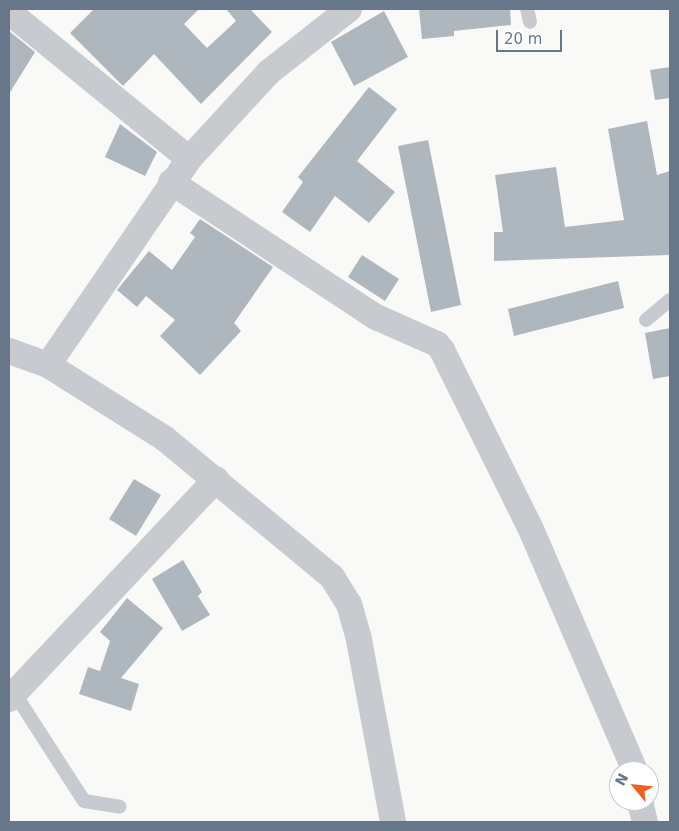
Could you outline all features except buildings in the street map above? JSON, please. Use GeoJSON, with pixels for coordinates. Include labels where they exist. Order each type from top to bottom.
{"type":"FeatureCollection","features":[{"type":"Feature","properties":{"kind":"street"},"geometry":{"type":"LineString","coordinates":[[48,366],[171,182],[189,159],[269,72],[349,9]]}},
{"type":"Feature","properties":{"kind":"street"},"geometry":{"type":"LineString","coordinates":[[9,12],[189,159]]}},
{"type":"Feature","properties":{"kind":"street"},"geometry":{"type":"LineString","coordinates":[[171,182],[376,318],[437,344],[442,350],[530,526],[630,761]]}},
{"type":"Feature","properties":{"kind":"street"},"geometry":{"type":"LineString","coordinates":[[9,351],[48,366],[164,438],[216,479],[332,578],[349,604],[359,640],[393,822]]}},
{"type":"Feature","properties":{"kind":"street"},"geometry":{"type":"LineString","coordinates":[[12,697],[216,479]]}},
{"type":"Feature","properties":{"kind":"lane"},"geometry":{"type":"LineString","coordinates":[[646,320],[670,300]]}},
{"type":"Feature","properties":{"kind":"lane"},"geometry":{"type":"LineString","coordinates":[[12,697],[84,801],[120,806]]}}]}
